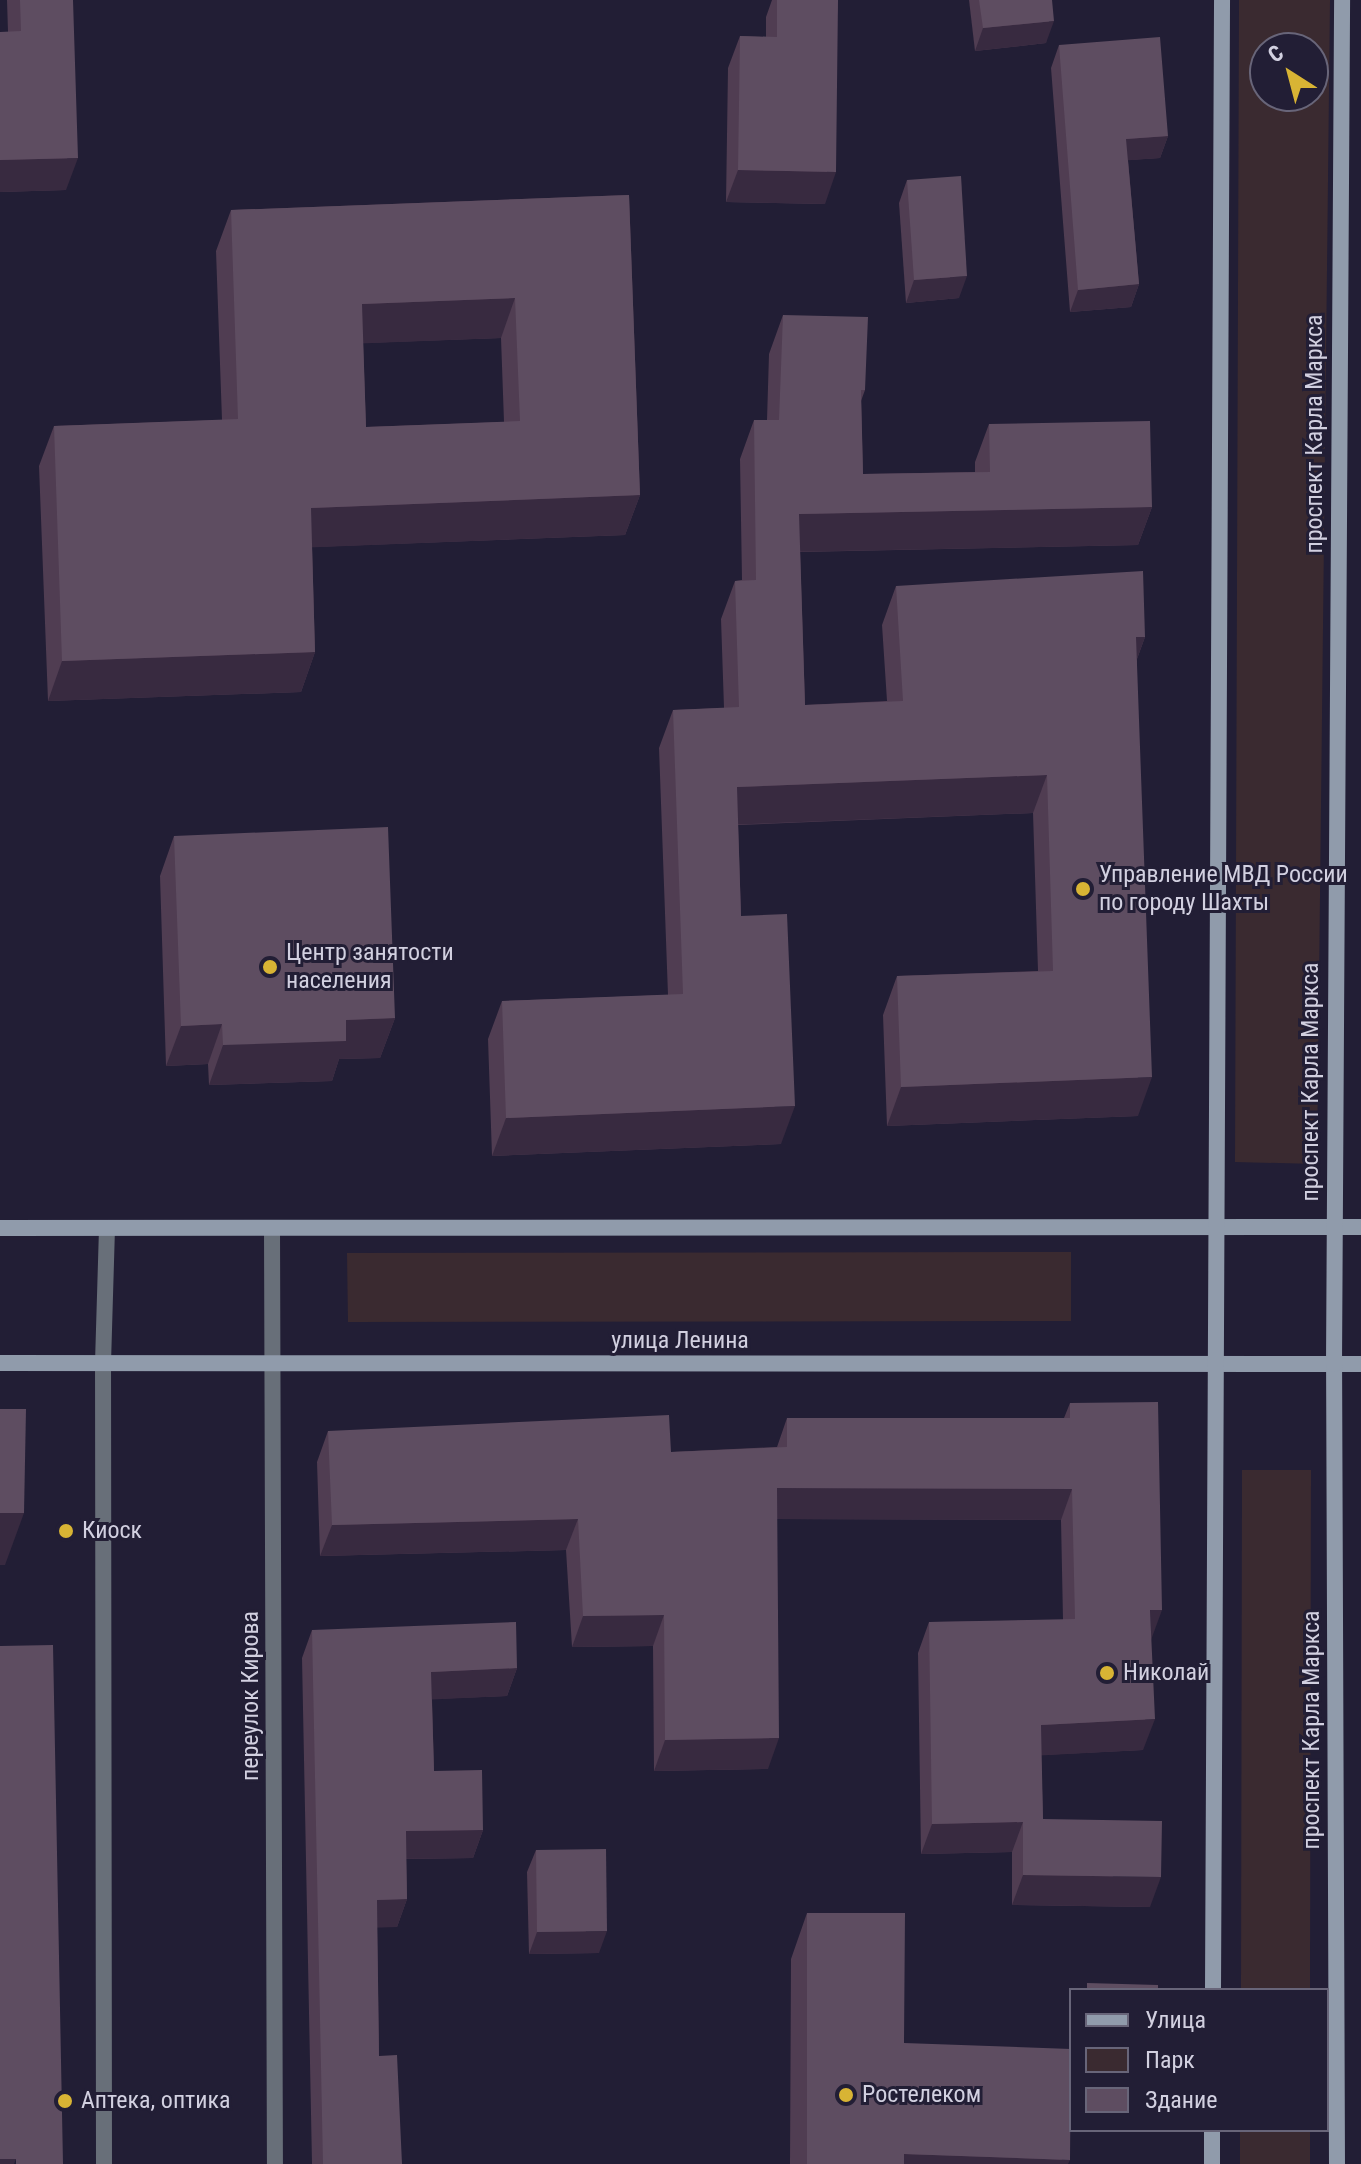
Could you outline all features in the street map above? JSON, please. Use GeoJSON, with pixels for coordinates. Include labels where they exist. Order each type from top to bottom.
{"type":"FeatureCollection","features":[{"type":"Feature","properties":{"kind":"main road"},"geometry":{"type":"LineString","coordinates":[[1213,1988],[1222,0]]}},
{"type":"Feature","properties":{"kind":"main road","name":"проспект Карла Маркса"},"geometry":{"type":"LineString","coordinates":[[1337,2164],[1334,1364],[1342,0]]}},
{"type":"Feature","properties":{"kind":"main road"},"geometry":{"type":"LineString","coordinates":[[0,1228],[1361,1227]]}},
{"type":"Feature","properties":{"kind":"main road","name":"улица Ленина"},"geometry":{"type":"LineString","coordinates":[[0,1363],[1361,1364]]}},
{"type":"Feature","properties":{"kind":"main road"},"geometry":{"type":"LineString","coordinates":[[1212,2132],[1212,2164]]}},
{"type":"Feature","properties":{"kind":"street"},"geometry":{"type":"LineString","coordinates":[[104,2164],[103,1363],[107,1228]]}},
{"type":"Feature","properties":{"kind":"street","name":"переулок Кирова"},"geometry":{"type":"LineString","coordinates":[[272,1228],[275,1365],[275,2164]]}},
{"type":"Feature","properties":{"kind":"green space"},"geometry":{"type":"Polygon","coordinates":[[[1239,0],[1330,0],[1329,90],[1329,32],[1249,32],[1249,112],[1329,112],[1317,1164],[1235,1162],[1239,0]]]}},
{"type":"Feature","properties":{"kind":"green space"},"geometry":{"type":"Polygon","coordinates":[[[1071,1252],[1071,1321],[348,1322],[347,1253],[1071,1252]]]}},
{"type":"Feature","properties":{"kind":"green space"},"geometry":{"type":"Polygon","coordinates":[[[1242,1470],[1311,1470],[1310,1988],[1241,1988],[1242,1470]]]}},
{"type":"Feature","properties":{"kind":"green space"},"geometry":{"type":"Polygon","coordinates":[[[1240,2132],[1310,2132],[1310,2164],[1240,2164],[1240,2132]]]}},
{"type":"Feature","properties":{"kind":"building"},"geometry":{"type":"Polygon","coordinates":[[[20,0],[73,0],[78,158],[0,160],[0,32],[21,31],[20,0]]]}},
{"type":"Feature","properties":{"kind":"building"},"geometry":{"type":"Polygon","coordinates":[[[777,0],[838,0],[836,172],[738,170],[740,36],[777,37],[777,0]]]}},
{"type":"Feature","properties":{"kind":"building"},"geometry":{"type":"Polygon","coordinates":[[[979,0],[1052,0],[1054,21],[983,28],[979,0]]]}},
{"type":"Feature","properties":{"kind":"building"},"geometry":{"type":"Polygon","coordinates":[[[1160,37],[1168,136],[1126,139],[1139,284],[1078,290],[1059,45],[1160,37]]]}},
{"type":"Feature","properties":{"kind":"building"},"geometry":{"type":"Polygon","coordinates":[[[961,176],[967,276],[914,280],[907,180],[961,176]]]}},
{"type":"Feature","properties":{"kind":"building"},"geometry":{"type":"Polygon","coordinates":[[[629,195],[640,495],[311,508],[315,652],[62,661],[54,426],[238,419],[231,210],[629,195]],[[515,298],[362,304],[366,427],[520,421],[515,298]]]}},
{"type":"Feature","properties":{"kind":"building"},"geometry":{"type":"Polygon","coordinates":[[[783,315],[868,317],[865,390],[861,390],[863,474],[990,472],[989,424],[1150,421],[1152,507],[799,514],[805,705],[903,701],[896,586],[1143,571],[1145,637],[1136,637],[1152,1077],[901,1087],[897,976],[1053,971],[1047,775],[737,787],[741,916],[787,914],[795,1106],[506,1118],[502,1001],[683,994],[673,710],[739,707],[735,581],[756,580],[754,420],[779,420],[783,315]]]}},
{"type":"Feature","properties":{"kind":"building","name":"Центр занятости населения"},"geometry":{"type":"Polygon","coordinates":[[[388,827],[395,1018],[346,1020],[346,1041],[223,1045],[222,1024],[181,1026],[174,836],[388,827]]]}},
{"type":"Feature","properties":{"kind":"building"},"geometry":{"type":"Polygon","coordinates":[[[1158,1402],[1162,1610],[1150,1610],[1155,1719],[1041,1725],[1043,1819],[1162,1821],[1161,1877],[1023,1875],[1023,1822],[932,1824],[929,1622],[1075,1619],[1072,1489],[777,1488],[779,1738],[665,1740],[664,1615],[583,1616],[578,1519],[332,1525],[328,1431],[669,1415],[671,1452],[787,1447],[787,1418],[1070,1418],[1070,1403],[1158,1402]]]}},
{"type":"Feature","properties":{"kind":"building"},"geometry":{"type":"Polygon","coordinates":[[[0,1409],[26,1409],[24,1513],[0,1513],[0,1409]]]}},
{"type":"Feature","properties":{"kind":"building"},"geometry":{"type":"Polygon","coordinates":[[[516,1622],[517,1668],[431,1672],[434,1771],[482,1770],[483,1830],[406,1831],[407,1899],[377,1900],[379,2056],[397,2055],[402,2164],[323,2164],[312,1630],[516,1622]]]}},
{"type":"Feature","properties":{"kind":"building"},"geometry":{"type":"Polygon","coordinates":[[[53,1645],[63,2164],[16,2164],[16,2159],[0,2159],[0,1646],[53,1645]]]}},
{"type":"Feature","properties":{"kind":"building"},"geometry":{"type":"Polygon","coordinates":[[[606,1849],[607,1931],[537,1932],[536,1850],[606,1849]]]}},
{"type":"Feature","properties":{"kind":"building"},"geometry":{"type":"Polygon","coordinates":[[[807,1913],[905,1913],[904,2043],[1069,2049],[1070,2160],[904,2154],[904,2164],[807,2164],[807,1913]]]}},
{"type":"Feature","properties":{"kind":"building"},"geometry":{"type":"Polygon","coordinates":[[[1087,1983],[1158,1985],[1158,1988],[1087,1988],[1087,1983]]]}},
{"type":"Feature","properties":{"kind":"place","name":"Управление МВД России по городу Шахты"},"geometry":{"type":"Point","coordinates":[1083,889]}},
{"type":"Feature","properties":{"kind":"place","name":"Центр занятости населения"},"geometry":{"type":"Point","coordinates":[270,967]}},
{"type":"Feature","properties":{"kind":"place","name":"Киоск"},"geometry":{"type":"Point","coordinates":[66,1531]}},
{"type":"Feature","properties":{"kind":"place","name":"Николай"},"geometry":{"type":"Point","coordinates":[1107,1673]}},
{"type":"Feature","properties":{"kind":"place","name":"Ростелеком"},"geometry":{"type":"Point","coordinates":[846,2095]}},
{"type":"Feature","properties":{"kind":"place","name":"Аптека, оптика"},"geometry":{"type":"Point","coordinates":[65,2101]}}]}
